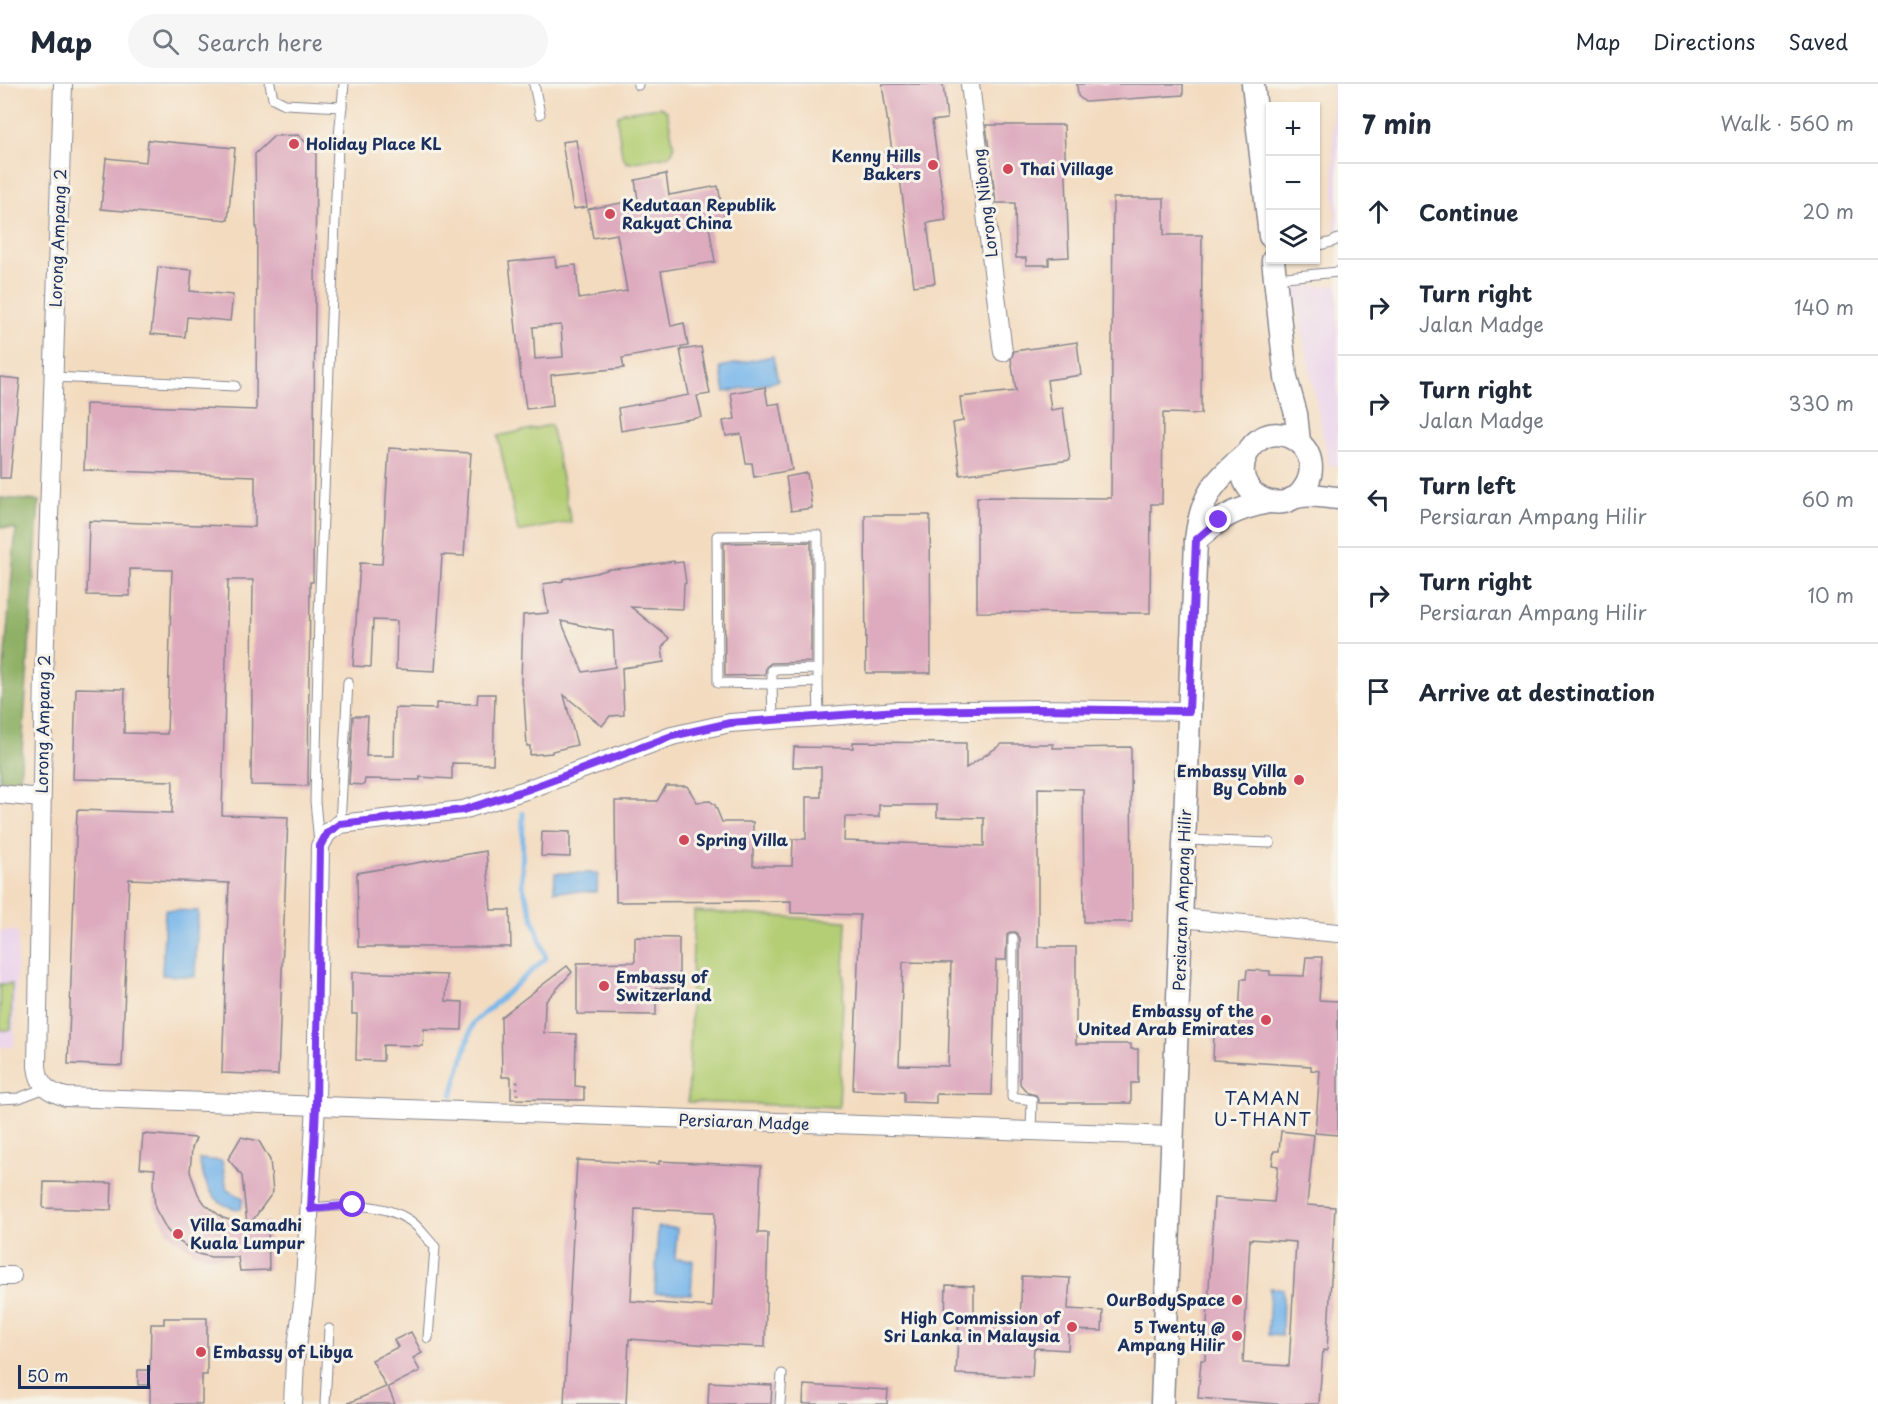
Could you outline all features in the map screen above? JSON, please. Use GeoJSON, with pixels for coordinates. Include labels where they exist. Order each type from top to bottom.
{"type":"FeatureCollection","features":[{"type":"Feature","properties":{"kind":"street","name":"Lorong Ampang 2"},"geometry":{"type":"LineString","coordinates":[[45,1088],[38,1077],[36,1066],[41,798],[63,84]]}},
{"type":"Feature","properties":{"kind":"street","name":"Lorong Nibong"},"geometry":{"type":"LineString","coordinates":[[970,84],[1003,352]]}},
{"type":"Feature","properties":{"kind":"street"},"geometry":{"type":"LineString","coordinates":[[1253,84],[1267,210]]}},
{"type":"Feature","properties":{"kind":"street"},"geometry":{"type":"LineString","coordinates":[[1274,269],[1286,378],[1296,414],[1299,442]]}},
{"type":"Feature","properties":{"kind":"street"},"geometry":{"type":"LineString","coordinates":[[1269,435],[1281,408],[1286,378]]}},
{"type":"Feature","properties":{"kind":"street"},"geometry":{"type":"LineString","coordinates":[[1196,540],[1230,513],[1244,507],[1268,502],[1288,501],[1303,488],[1312,470],[1310,459],[1306,450],[1290,436],[1279,434],[1259,439],[1246,454],[1243,463],[1246,483],[1251,491],[1268,502]]}},
{"type":"Feature","properties":{"kind":"street","name":"Persiaran Ampang Hilir"},"geometry":{"type":"LineString","coordinates":[[1162,1404],[1196,540],[1198,518],[1205,500],[1227,470],[1246,454]]}},
{"type":"Feature","properties":{"kind":"street"},"geometry":{"type":"LineString","coordinates":[[1303,488],[1337,498]]}},
{"type":"Feature","properties":{"kind":"street"},"geometry":{"type":"LineString","coordinates":[[293,1404],[295,1360],[304,1296],[311,1209],[316,1106],[320,846],[327,833],[340,824],[463,810],[526,790],[672,736],[730,723],[898,711],[1036,709],[1189,711]]}},
{"type":"Feature","properties":{"kind":"street"},"geometry":{"type":"LineString","coordinates":[[0,794],[41,798]]}},
{"type":"Feature","properties":{"kind":"street"},"geometry":{"type":"LineString","coordinates":[[1181,918],[1338,933]]}},
{"type":"Feature","properties":{"kind":"street"},"geometry":{"type":"LineString","coordinates":[[45,1088],[66,1098],[316,1106]]}},
{"type":"Feature","properties":{"kind":"street","name":"Persiaran Madge"},"geometry":{"type":"LineString","coordinates":[[316,1106],[1173,1136]]}},
{"type":"Feature","properties":{"kind":"lane"},"geometry":{"type":"LineString","coordinates":[[270,84],[273,98],[285,104],[342,107]]}},
{"type":"Feature","properties":{"kind":"lane"},"geometry":{"type":"LineString","coordinates":[[320,846],[315,801],[320,615],[338,147],[345,84]]}},
{"type":"Feature","properties":{"kind":"lane"},"geometry":{"type":"LineString","coordinates":[[534,84],[540,114]]}},
{"type":"Feature","properties":{"kind":"lane"},"geometry":{"type":"LineString","coordinates":[[1320,245],[1338,239]]}},
{"type":"Feature","properties":{"kind":"lane"},"geometry":{"type":"LineString","coordinates":[[1274,269],[1338,272]]}},
{"type":"Feature","properties":{"kind":"lane"},"geometry":{"type":"LineString","coordinates":[[54,377],[235,386]]}},
{"type":"Feature","properties":{"kind":"lane"},"geometry":{"type":"LineString","coordinates":[[818,682],[718,683],[717,536],[818,535],[819,716]]}},
{"type":"Feature","properties":{"kind":"lane"},"geometry":{"type":"LineString","coordinates":[[773,720],[772,670],[818,669]]}},
{"type":"Feature","properties":{"kind":"lane"},"geometry":{"type":"LineString","coordinates":[[340,824],[348,682]]}},
{"type":"Feature","properties":{"kind":"lane"},"geometry":{"type":"LineString","coordinates":[[1184,840],[1270,843]]}},
{"type":"Feature","properties":{"kind":"lane"},"geometry":{"type":"LineString","coordinates":[[1013,938],[1012,1097],[1032,1100],[1031,1131]]}},
{"type":"Feature","properties":{"kind":"lane"},"geometry":{"type":"LineString","coordinates":[[0,1099],[20,1098],[45,1088]]}},
{"type":"Feature","properties":{"kind":"lane"},"geometry":{"type":"LineString","coordinates":[[311,1209],[353,1205],[381,1207],[410,1220],[435,1247],[428,1338]]}},
{"type":"Feature","properties":{"kind":"lane"},"geometry":{"type":"LineString","coordinates":[[326,1404],[329,1329]]}},
{"type":"Feature","properties":{"kind":"lane"},"geometry":{"type":"LineString","coordinates":[[780,1404],[782,1374]]}},
{"type":"Feature","properties":{"kind":"shaded area"},"geometry":{"type":"Polygon","coordinates":[[[1332,84],[1338,84],[1338,229],[1335,231],[1332,84]]]}},
{"type":"Feature","properties":{"kind":"shaded area"},"geometry":{"type":"Polygon","coordinates":[[[1338,285],[1338,466],[1329,466],[1293,287],[1338,285]]]}},
{"type":"Feature","properties":{"kind":"shaded area"},"geometry":{"type":"Polygon","coordinates":[[[0,931],[18,931],[14,1047],[0,1047],[0,931]]]}},
{"type":"Feature","properties":{"kind":"green space"},"geometry":{"type":"Polygon","coordinates":[[[660,107],[667,111],[674,147],[672,152],[668,156],[626,162],[622,155],[618,115],[624,112],[660,107]]]}},
{"type":"Feature","properties":{"kind":"green space"},"geometry":{"type":"Polygon","coordinates":[[[551,425],[571,522],[518,532],[498,436],[551,425]]]}},
{"type":"Feature","properties":{"kind":"green space"},"geometry":{"type":"Polygon","coordinates":[[[0,498],[39,501],[20,781],[0,780],[0,712],[16,529],[0,527],[0,498]]]}},
{"type":"Feature","properties":{"kind":"green space"},"geometry":{"type":"Polygon","coordinates":[[[694,911],[846,921],[839,1107],[688,1102],[694,911]]]}},
{"type":"Feature","properties":{"kind":"green space"},"geometry":{"type":"Polygon","coordinates":[[[0,984],[12,984],[11,1030],[0,1030],[0,984]]]}},
{"type":"Feature","properties":{"kind":"water"},"geometry":{"type":"Polygon","coordinates":[[[773,356],[778,381],[725,392],[720,367],[773,356]]]}},
{"type":"Feature","properties":{"kind":"water"},"geometry":{"type":"Polygon","coordinates":[[[555,873],[598,873],[597,892],[554,891],[555,873]]]}},
{"type":"Feature","properties":{"kind":"water"},"geometry":{"type":"Polygon","coordinates":[[[165,910],[198,911],[195,977],[162,975],[165,910]]]}},
{"type":"Feature","properties":{"kind":"water"},"geometry":{"type":"Polygon","coordinates":[[[199,1159],[222,1161],[227,1190],[243,1198],[241,1209],[223,1204],[211,1193],[199,1159]]]}},
{"type":"Feature","properties":{"kind":"water"},"geometry":{"type":"Polygon","coordinates":[[[658,1227],[677,1228],[675,1259],[693,1260],[691,1294],[655,1293],[658,1227]]]}},
{"type":"Feature","properties":{"kind":"water"},"geometry":{"type":"Polygon","coordinates":[[[1270,1288],[1283,1289],[1282,1336],[1268,1335],[1270,1288]]]}},
{"type":"Feature","properties":{"kind":"building"},"geometry":{"type":"Polygon","coordinates":[[[882,84],[943,84],[947,119],[932,121],[946,220],[927,223],[935,283],[914,286],[899,170],[888,172],[885,152],[892,151],[882,84]]]}},
{"type":"Feature","properties":{"kind":"building"},"geometry":{"type":"Polygon","coordinates":[[[1077,84],[1183,84],[1183,95],[1085,102],[1078,96],[1077,84]]]}},
{"type":"Feature","properties":{"kind":"building"},"geometry":{"type":"Polygon","coordinates":[[[986,125],[1064,125],[1069,257],[1049,258],[1049,265],[1026,265],[1026,258],[1016,258],[1015,203],[996,203],[986,125]]]}},
{"type":"Feature","properties":{"kind":"building"},"geometry":{"type":"Polygon","coordinates":[[[298,135],[316,152],[313,582],[310,582],[308,786],[251,785],[253,580],[228,580],[222,815],[288,817],[278,1075],[222,1073],[229,883],[129,879],[122,1066],[68,1064],[77,810],[172,813],[173,781],[73,779],[76,688],[125,689],[124,733],[167,734],[172,570],[130,569],[130,596],[87,595],[89,521],[255,527],[255,476],[84,470],[86,404],[256,410],[255,154],[274,136],[298,135]]]}},
{"type":"Feature","properties":{"kind":"building"},"geometry":{"type":"Polygon","coordinates":[[[148,140],[235,148],[228,220],[101,209],[106,158],[146,162],[148,140]]]}},
{"type":"Feature","properties":{"kind":"building"},"geometry":{"type":"Polygon","coordinates":[[[576,140],[587,207],[573,209],[562,142],[576,140]]]}},
{"type":"Feature","properties":{"kind":"building"},"geometry":{"type":"Polygon","coordinates":[[[666,174],[669,195],[718,186],[725,223],[709,226],[715,262],[661,271],[671,326],[684,323],[688,346],[622,358],[624,368],[551,375],[553,406],[526,409],[509,262],[555,257],[556,267],[576,265],[579,299],[627,291],[617,234],[593,238],[588,209],[638,200],[635,180],[666,174]],[[561,325],[533,327],[535,359],[563,357],[561,325]]]}},
{"type":"Feature","properties":{"kind":"building"},"geometry":{"type":"Polygon","coordinates":[[[1113,198],[1164,198],[1164,235],[1202,235],[1201,414],[1163,413],[1162,504],[1151,504],[1150,613],[977,612],[977,497],[1111,498],[1113,198]]]}},
{"type":"Feature","properties":{"kind":"building"},"geometry":{"type":"Polygon","coordinates":[[[158,267],[192,270],[190,291],[233,295],[230,321],[187,317],[185,337],[151,334],[158,267]]]}},
{"type":"Feature","properties":{"kind":"building"},"geometry":{"type":"Polygon","coordinates":[[[1077,342],[1081,375],[1047,380],[1051,410],[1063,408],[1070,460],[960,475],[953,423],[963,421],[960,397],[1016,391],[1011,359],[1014,351],[1077,342]]]}},
{"type":"Feature","properties":{"kind":"building"},"geometry":{"type":"Polygon","coordinates":[[[701,347],[710,394],[697,396],[702,417],[621,431],[618,408],[689,395],[680,350],[701,347]]]}},
{"type":"Feature","properties":{"kind":"building"},"geometry":{"type":"Polygon","coordinates":[[[0,377],[20,379],[10,478],[0,478],[0,377]]]}},
{"type":"Feature","properties":{"kind":"building"},"geometry":{"type":"Polygon","coordinates":[[[765,387],[768,405],[780,403],[792,470],[754,477],[752,463],[746,463],[741,434],[726,436],[723,421],[735,419],[731,393],[765,387]]]}},
{"type":"Feature","properties":{"kind":"building"},"geometry":{"type":"Polygon","coordinates":[[[389,448],[471,453],[464,556],[442,555],[435,671],[396,669],[397,621],[373,620],[371,667],[353,666],[360,563],[382,564],[389,448]]]}},
{"type":"Feature","properties":{"kind":"building"},"geometry":{"type":"Polygon","coordinates":[[[807,473],[812,508],[791,511],[786,477],[807,473]]]}},
{"type":"Feature","properties":{"kind":"building"},"geometry":{"type":"Polygon","coordinates":[[[865,515],[930,515],[931,673],[866,673],[865,515]]]}},
{"type":"Feature","properties":{"kind":"building"},"geometry":{"type":"Polygon","coordinates":[[[811,542],[811,662],[771,663],[766,667],[765,675],[725,676],[724,543],[811,542]]]}},
{"type":"Feature","properties":{"kind":"building"},"geometry":{"type":"Polygon","coordinates":[[[674,561],[674,563],[683,562],[686,583],[684,584],[683,609],[631,607],[669,638],[662,648],[664,662],[622,668],[624,715],[610,716],[602,726],[564,695],[577,745],[552,751],[552,753],[530,755],[530,746],[527,746],[521,683],[523,615],[548,613],[543,584],[610,569],[674,561]],[[561,621],[583,672],[615,667],[613,631],[561,621]]]}},
{"type":"Feature","properties":{"kind":"building"},"geometry":{"type":"Polygon","coordinates":[[[478,694],[495,694],[493,764],[452,763],[452,779],[420,777],[420,780],[365,779],[364,785],[349,784],[353,716],[368,716],[366,756],[394,756],[395,708],[436,709],[436,703],[477,704],[478,694]]]}},
{"type":"Feature","properties":{"kind":"building"},"geometry":{"type":"Polygon","coordinates":[[[853,742],[966,743],[966,768],[1002,744],[1053,744],[1053,748],[1131,747],[1132,922],[1084,922],[1083,789],[1038,788],[1038,947],[1076,947],[1076,1044],[1131,1044],[1131,1049],[1138,1049],[1138,1083],[1131,1083],[1131,1103],[1039,1103],[1036,1095],[1028,1093],[1020,1084],[1020,938],[1016,932],[1010,932],[1007,935],[1006,960],[996,960],[992,1095],[936,1094],[936,1103],[904,1102],[904,1092],[853,1090],[860,915],[791,913],[791,901],[616,902],[615,801],[657,801],[666,786],[687,786],[697,802],[710,801],[715,805],[722,822],[753,822],[753,866],[792,866],[793,839],[806,839],[806,797],[821,797],[821,767],[793,767],[794,747],[853,748],[853,742]],[[879,805],[879,817],[845,817],[844,841],[984,846],[984,818],[937,817],[937,805],[879,805]],[[903,962],[899,1065],[948,1066],[951,963],[903,962]]]}},
{"type":"Feature","properties":{"kind":"building"},"geometry":{"type":"Polygon","coordinates":[[[542,831],[570,832],[570,857],[541,856],[542,831]]]}},
{"type":"Feature","properties":{"kind":"building"},"geometry":{"type":"Polygon","coordinates":[[[486,851],[491,910],[510,910],[511,947],[358,947],[357,873],[486,851]]]}},
{"type":"Feature","properties":{"kind":"building"},"geometry":{"type":"Polygon","coordinates":[[[635,937],[679,938],[679,988],[656,988],[656,1015],[577,1014],[577,963],[635,962],[635,937]]]}},
{"type":"Feature","properties":{"kind":"building"},"geometry":{"type":"Polygon","coordinates":[[[1306,957],[1322,957],[1319,1000],[1338,1001],[1338,1135],[1315,1133],[1320,1071],[1311,1070],[1311,1066],[1213,1060],[1214,1034],[1238,1035],[1241,979],[1246,979],[1247,970],[1270,971],[1270,975],[1304,976],[1306,957]]]}},
{"type":"Feature","properties":{"kind":"building"},"geometry":{"type":"Polygon","coordinates":[[[567,966],[572,972],[545,1002],[544,1033],[576,1034],[575,1086],[584,1087],[584,1100],[511,1099],[511,1077],[502,1077],[501,1017],[567,966]]]}},
{"type":"Feature","properties":{"kind":"building"},"geometry":{"type":"Polygon","coordinates":[[[352,972],[447,975],[446,1001],[463,1002],[462,1030],[424,1029],[423,1046],[383,1045],[383,1061],[356,1060],[357,1014],[352,1014],[352,972]]]}},
{"type":"Feature","properties":{"kind":"building"},"geometry":{"type":"Polygon","coordinates":[[[1281,1131],[1314,1135],[1307,1205],[1335,1207],[1327,1351],[1323,1350],[1319,1404],[1277,1404],[1198,1398],[1201,1360],[1205,1360],[1214,1198],[1274,1202],[1278,1166],[1272,1165],[1274,1151],[1279,1151],[1281,1131]],[[1250,1239],[1243,1363],[1289,1366],[1296,1242],[1250,1239]]]}},
{"type":"Feature","properties":{"kind":"building"},"geometry":{"type":"Polygon","coordinates":[[[143,1134],[196,1138],[192,1148],[190,1172],[198,1194],[205,1204],[223,1218],[247,1225],[242,1176],[228,1159],[241,1137],[259,1141],[270,1160],[273,1192],[250,1224],[268,1222],[269,1270],[240,1271],[238,1257],[211,1257],[198,1254],[175,1239],[167,1230],[155,1208],[153,1183],[155,1169],[140,1168],[143,1134]]]}},
{"type":"Feature","properties":{"kind":"building"},"geometry":{"type":"Polygon","coordinates":[[[577,1160],[761,1166],[758,1233],[768,1233],[765,1347],[629,1339],[626,1404],[564,1404],[577,1160]],[[635,1209],[631,1301],[712,1307],[715,1212],[635,1209]]]}},
{"type":"Feature","properties":{"kind":"building"},"geometry":{"type":"Polygon","coordinates":[[[44,1182],[112,1183],[111,1210],[43,1208],[44,1182]]]}},
{"type":"Feature","properties":{"kind":"building"},"geometry":{"type":"Polygon","coordinates":[[[1022,1276],[1070,1278],[1068,1309],[1103,1311],[1102,1331],[1069,1330],[1068,1350],[1034,1348],[1032,1377],[956,1374],[959,1319],[945,1319],[946,1285],[974,1286],[974,1321],[1020,1323],[1022,1276]]]}},
{"type":"Feature","properties":{"kind":"building"},"geometry":{"type":"Polygon","coordinates":[[[164,1318],[207,1318],[207,1375],[202,1375],[202,1404],[150,1404],[150,1385],[138,1385],[138,1370],[150,1370],[151,1324],[164,1324],[164,1318]]]}},
{"type":"Feature","properties":{"kind":"building"},"geometry":{"type":"Polygon","coordinates":[[[411,1332],[422,1353],[413,1358],[420,1371],[388,1387],[395,1404],[346,1404],[386,1387],[372,1360],[398,1347],[394,1340],[411,1332]]]}},
{"type":"Feature","properties":{"kind":"building"},"geometry":{"type":"Polygon","coordinates":[[[709,1382],[772,1385],[771,1404],[708,1404],[709,1382]]]}},
{"type":"Feature","properties":{"kind":"building"},"geometry":{"type":"Polygon","coordinates":[[[804,1385],[888,1390],[887,1404],[803,1404],[804,1385]]]}},
{"type":"Feature","properties":{"kind":"waterway"},"geometry":{"type":"LineString","coordinates":[[452,1095],[473,1023],[546,958],[522,884],[523,813]]}},
{"type":"Feature","properties":{"kind":"place","name":"Holiday Place KL"},"geometry":{"type":"Point","coordinates":[294,144]}},
{"type":"Feature","properties":{"kind":"place","name":"Kenny Hills Bakers"},"geometry":{"type":"Point","coordinates":[933,165]}},
{"type":"Feature","properties":{"kind":"place","name":"Thai Village"},"geometry":{"type":"Point","coordinates":[1008,169]}},
{"type":"Feature","properties":{"kind":"place","name":"Kedutaan Republik Rakyat China"},"geometry":{"type":"Point","coordinates":[610,214]}},
{"type":"Feature","properties":{"kind":"place","name":"Embassy Villa By Cobnb"},"geometry":{"type":"Point","coordinates":[1299,780]}},
{"type":"Feature","properties":{"kind":"place","name":"Spring Villa"},"geometry":{"type":"Point","coordinates":[684,840]}},
{"type":"Feature","properties":{"kind":"place","name":"Embassy of Switzerland"},"geometry":{"type":"Point","coordinates":[604,986]}},
{"type":"Feature","properties":{"kind":"place","name":"Embassy of the United Arab Emirates"},"geometry":{"type":"Point","coordinates":[1266,1020]}},
{"type":"Feature","properties":{"kind":"place","name":"Villa Samadhi Kuala Lumpur"},"geometry":{"type":"Point","coordinates":[178,1234]}},
{"type":"Feature","properties":{"kind":"place","name":"OurBodySpace"},"geometry":{"type":"Point","coordinates":[1237,1300]}},
{"type":"Feature","properties":{"kind":"place","name":"High Commission of Sri Lanka in Malaysia"},"geometry":{"type":"Point","coordinates":[1072,1327]}},
{"type":"Feature","properties":{"kind":"place","name":"5 Twenty @ Ampang Hilir"},"geometry":{"type":"Point","coordinates":[1237,1336]}},
{"type":"Feature","properties":{"kind":"place","name":"Embassy of Libya"},"geometry":{"type":"Point","coordinates":[201,1352]}},
{"type":"Feature","properties":{"kind":"district","name":"TAMAN U-THANT"},"geometry":{"type":"Point","coordinates":[1263,1109]}},
{"type":"Feature","properties":{"kind":"route"},"geometry":{"type":"LineString","coordinates":[[353,1205],[311,1209],[316,1106],[320,846],[327,833],[340,824],[463,810],[526,790],[672,736],[730,723],[898,711],[1036,709],[1189,711],[1196,540],[1219,520]]}}]}
